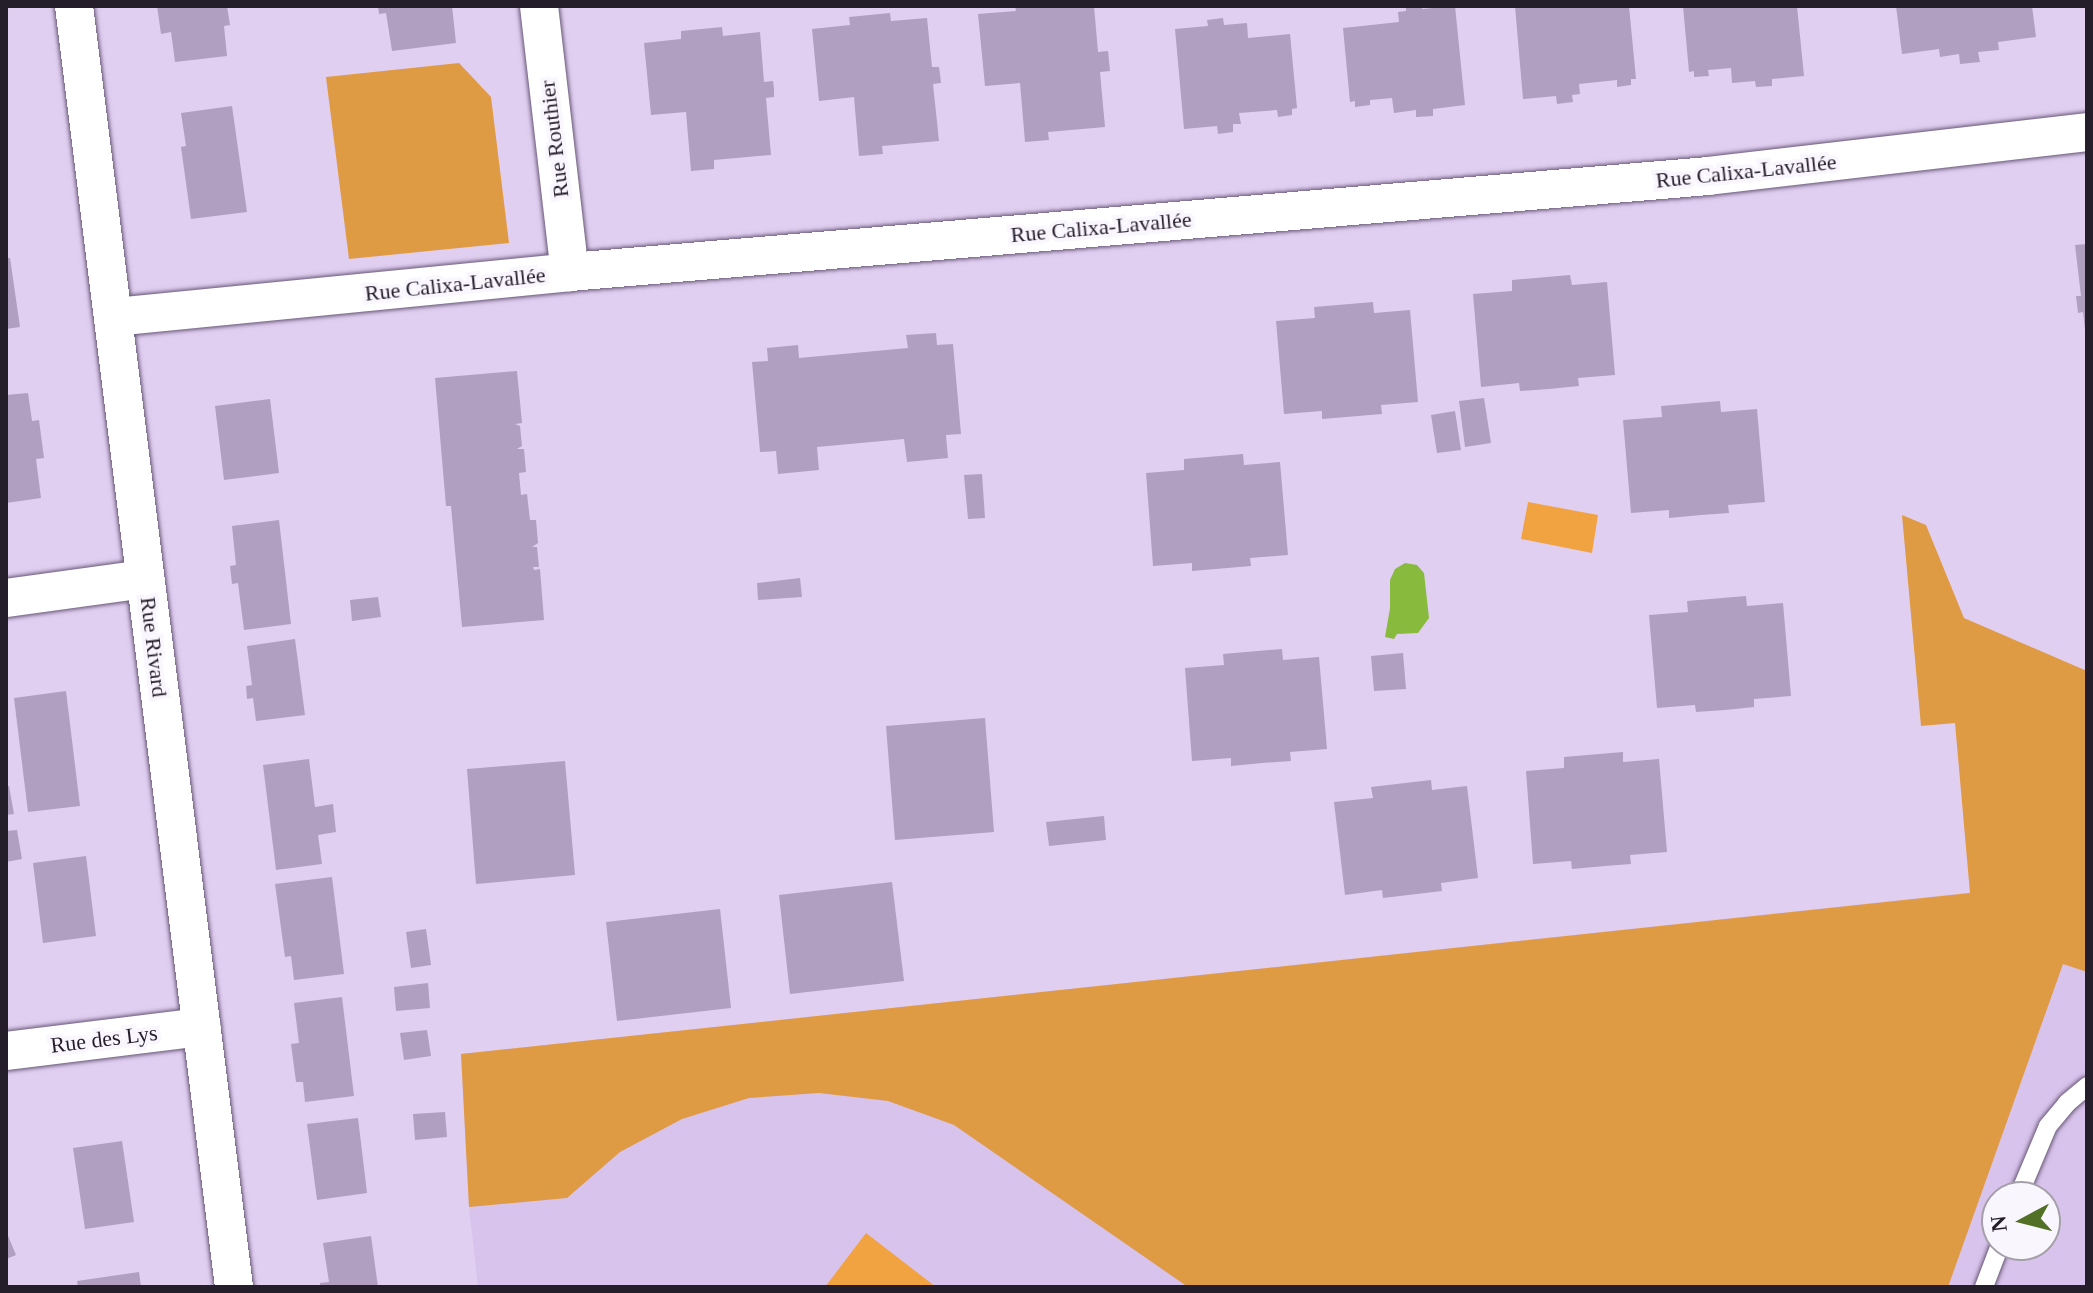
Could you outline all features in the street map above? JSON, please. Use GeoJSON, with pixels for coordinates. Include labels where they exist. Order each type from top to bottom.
{"type":"FeatureCollection","features":[{"type":"Feature","properties":{"kind":"street","name":"Rue Rivard"},"geometry":{"type":"LineString","coordinates":[[74,6],[234,1287]]}},
{"type":"Feature","properties":{"kind":"street","name":"Rue Routhier"},"geometry":{"type":"LineString","coordinates":[[539,6],[570,272]]}},
{"type":"Feature","properties":{"kind":"street","name":"Rue Calixa-Lavallée"},"geometry":{"type":"LineString","coordinates":[[114,317],[570,272],[1708,176],[2087,132]]}},
{"type":"Feature","properties":{"kind":"street"},"geometry":{"type":"LineString","coordinates":[[6,598],[145,579]]}},
{"type":"Feature","properties":{"kind":"street","name":"Rue des Lys"},"geometry":{"type":"LineString","coordinates":[[6,1051],[202,1027]]}},
{"type":"Feature","properties":{"kind":"lane"},"geometry":{"type":"LineString","coordinates":[[2025,1181],[2048,1126],[2067,1103],[2087,1086]]}},
{"type":"Feature","properties":{"kind":"lane"},"geometry":{"type":"LineString","coordinates":[[1984,1287],[1994,1261]]}},
{"type":"Feature","properties":{"kind":"shaded area"},"geometry":{"type":"Polygon","coordinates":[[[459,63],[491,97],[509,243],[349,259],[326,77],[459,63]]]}},
{"type":"Feature","properties":{"kind":"shaded area"},"geometry":{"type":"Polygon","coordinates":[[[1528,502],[1598,515],[1592,553],[1521,539],[1528,502]]]}},
{"type":"Feature","properties":{"kind":"shaded area"},"geometry":{"type":"Polygon","coordinates":[[[1902,515],[1926,525],[1964,618],[2087,671],[2087,972],[2063,964],[1986,1181],[1981,1181],[1981,1194],[1948,1287],[1188,1287],[954,1125],[888,1101],[819,1093],[749,1098],[682,1119],[620,1152],[567,1198],[469,1207],[461,1054],[1970,893],[1955,723],[1921,726],[1902,515]]]}},
{"type":"Feature","properties":{"kind":"shaded area"},"geometry":{"type":"Polygon","coordinates":[[[1405,563],[1417,565],[1424,573],[1429,618],[1418,633],[1397,634],[1394,639],[1385,637],[1390,608],[1390,580],[1395,569],[1405,563]]]}},
{"type":"Feature","properties":{"kind":"shaded area"},"geometry":{"type":"Polygon","coordinates":[[[2087,880],[2087,1287],[478,1287],[469,1207],[461,1054],[2087,880]]]}},
{"type":"Feature","properties":{"kind":"shaded area"},"geometry":{"type":"Polygon","coordinates":[[[866,1233],[936,1287],[825,1287],[866,1233]]]}},
{"type":"Feature","properties":{"kind":"building"},"geometry":{"type":"Polygon","coordinates":[[[157,6],[227,6],[230,25],[224,26],[227,56],[175,62],[171,32],[161,34],[157,6]]]}},
{"type":"Feature","properties":{"kind":"building"},"geometry":{"type":"Polygon","coordinates":[[[378,6],[452,6],[456,43],[392,51],[386,13],[379,14],[378,6]]]}},
{"type":"Feature","properties":{"kind":"building"},"geometry":{"type":"Polygon","coordinates":[[[1015,6],[1094,6],[1098,52],[1108,51],[1110,71],[1100,72],[1105,127],[1048,132],[1049,140],[1025,142],[1020,83],[985,86],[978,14],[1016,11],[1015,6]]]}},
{"type":"Feature","properties":{"kind":"building"},"geometry":{"type":"Polygon","coordinates":[[[1406,6],[1422,6],[1422,9],[1455,6],[1465,105],[1433,109],[1433,116],[1416,117],[1416,110],[1394,113],[1392,98],[1370,100],[1370,105],[1355,107],[1355,101],[1350,102],[1343,28],[1399,22],[1398,12],[1406,11],[1406,6]]]}},
{"type":"Feature","properties":{"kind":"building"},"geometry":{"type":"Polygon","coordinates":[[[1515,6],[1629,6],[1636,79],[1631,79],[1631,85],[1617,87],[1617,80],[1579,84],[1580,94],[1572,95],[1573,102],[1557,104],[1556,96],[1523,99],[1515,6]]]}},
{"type":"Feature","properties":{"kind":"building"},"geometry":{"type":"Polygon","coordinates":[[[1683,6],[1797,6],[1804,76],[1772,79],[1772,86],[1756,87],[1755,81],[1732,83],[1731,68],[1708,70],[1709,76],[1694,77],[1694,71],[1689,72],[1683,6]]]}},
{"type":"Feature","properties":{"kind":"building"},"geometry":{"type":"Polygon","coordinates":[[[1896,6],[2032,6],[2036,37],[1998,42],[1999,50],[1978,52],[1980,62],[1960,64],[1959,54],[1940,57],[1939,49],[1902,54],[1896,6]]]}},
{"type":"Feature","properties":{"kind":"building"},"geometry":{"type":"Polygon","coordinates":[[[890,13],[891,21],[927,18],[932,67],[939,67],[941,83],[933,84],[939,141],[882,146],[883,154],[859,156],[854,97],[819,101],[812,29],[850,25],[849,17],[890,13]]]}},
{"type":"Feature","properties":{"kind":"building"},"geometry":{"type":"Polygon","coordinates":[[[1223,18],[1224,25],[1247,23],[1248,38],[1290,34],[1297,108],[1292,109],[1292,115],[1278,117],[1277,110],[1239,113],[1241,124],[1233,124],[1233,132],[1218,134],[1217,126],[1184,129],[1175,29],[1208,26],[1207,20],[1223,18]]]}},
{"type":"Feature","properties":{"kind":"building"},"geometry":{"type":"Polygon","coordinates":[[[722,27],[723,36],[760,32],[764,82],[773,81],[774,89],[774,97],[766,98],[771,155],[714,160],[714,169],[691,171],[686,112],[651,115],[644,43],[681,39],[681,31],[722,27]]]}},
{"type":"Feature","properties":{"kind":"building"},"geometry":{"type":"Polygon","coordinates":[[[232,106],[247,212],[191,219],[181,147],[186,146],[181,113],[232,106]]]}},
{"type":"Feature","properties":{"kind":"building"},"geometry":{"type":"Polygon","coordinates":[[[2087,244],[2085,330],[2083,312],[2078,313],[2076,296],[2081,296],[2075,245],[2087,244]]]}},
{"type":"Feature","properties":{"kind":"building"},"geometry":{"type":"Polygon","coordinates":[[[6,258],[10,258],[20,327],[6,329],[6,258]]]}},
{"type":"Feature","properties":{"kind":"building"},"geometry":{"type":"Polygon","coordinates":[[[1570,275],[1572,285],[1607,282],[1615,375],[1578,378],[1579,386],[1549,389],[1520,391],[1519,383],[1481,387],[1473,294],[1512,291],[1512,280],[1570,275]]]}},
{"type":"Feature","properties":{"kind":"building"},"geometry":{"type":"Polygon","coordinates":[[[1373,302],[1374,313],[1410,310],[1418,402],[1381,405],[1382,414],[1322,419],[1322,411],[1284,414],[1276,321],[1315,318],[1314,307],[1373,302]]]}},
{"type":"Feature","properties":{"kind":"building"},"geometry":{"type":"Polygon","coordinates":[[[936,333],[937,345],[953,344],[961,434],[946,435],[948,458],[907,462],[904,439],[817,447],[819,470],[778,474],[776,451],[760,452],[752,362],[768,361],[767,348],[798,345],[799,358],[908,348],[906,335],[936,333]]]}},
{"type":"Feature","properties":{"kind":"building"},"geometry":{"type":"Polygon","coordinates":[[[517,371],[522,423],[515,424],[520,426],[522,446],[517,449],[524,449],[526,472],[519,473],[521,495],[527,494],[530,520],[536,520],[538,543],[532,547],[537,547],[539,567],[533,567],[534,570],[540,569],[544,620],[462,627],[451,506],[446,506],[435,378],[517,371]]]}},
{"type":"Feature","properties":{"kind":"building"},"geometry":{"type":"Polygon","coordinates":[[[28,393],[32,421],[39,420],[44,458],[36,459],[41,498],[6,503],[6,395],[28,393]]]}},
{"type":"Feature","properties":{"kind":"building"},"geometry":{"type":"Polygon","coordinates":[[[1484,398],[1491,443],[1465,447],[1459,401],[1484,398]]]}},
{"type":"Feature","properties":{"kind":"building"},"geometry":{"type":"Polygon","coordinates":[[[270,399],[279,473],[224,480],[215,406],[270,399]]]}},
{"type":"Feature","properties":{"kind":"building"},"geometry":{"type":"Polygon","coordinates":[[[1720,401],[1721,412],[1757,409],[1765,502],[1728,505],[1729,513],[1669,518],[1669,510],[1631,513],[1623,420],[1662,417],[1661,406],[1720,401]]]}},
{"type":"Feature","properties":{"kind":"building"},"geometry":{"type":"Polygon","coordinates":[[[1455,411],[1461,450],[1437,453],[1431,415],[1455,411]]]}},
{"type":"Feature","properties":{"kind":"building"},"geometry":{"type":"Polygon","coordinates":[[[1243,454],[1244,465],[1280,462],[1288,555],[1250,558],[1251,566],[1192,571],[1192,563],[1153,566],[1146,473],[1184,470],[1184,459],[1243,454]]]}},
{"type":"Feature","properties":{"kind":"building"},"geometry":{"type":"Polygon","coordinates":[[[982,474],[985,518],[968,519],[964,475],[982,474]]]}},
{"type":"Feature","properties":{"kind":"building"},"geometry":{"type":"Polygon","coordinates":[[[279,520],[291,624],[244,630],[238,583],[232,584],[230,566],[236,565],[232,526],[279,520]]]}},
{"type":"Feature","properties":{"kind":"building"},"geometry":{"type":"Polygon","coordinates":[[[800,578],[802,597],[758,600],[757,583],[800,578]]]}},
{"type":"Feature","properties":{"kind":"building"},"geometry":{"type":"Polygon","coordinates":[[[1746,596],[1747,606],[1783,603],[1791,696],[1754,699],[1754,707],[1725,710],[1696,712],[1695,705],[1657,708],[1649,615],[1688,612],[1687,601],[1746,596]]]}},
{"type":"Feature","properties":{"kind":"building"},"geometry":{"type":"Polygon","coordinates":[[[378,597],[381,617],[352,621],[350,600],[378,597]]]}},
{"type":"Feature","properties":{"kind":"building"},"geometry":{"type":"Polygon","coordinates":[[[295,639],[305,715],[256,721],[253,698],[247,699],[246,686],[252,685],[247,646],[295,639]]]}},
{"type":"Feature","properties":{"kind":"building"},"geometry":{"type":"Polygon","coordinates":[[[1282,649],[1283,660],[1319,657],[1327,749],[1290,752],[1291,761],[1231,766],[1231,758],[1192,761],[1185,668],[1224,665],[1223,654],[1282,649]]]}},
{"type":"Feature","properties":{"kind":"building"},"geometry":{"type":"Polygon","coordinates":[[[1403,653],[1406,689],[1374,691],[1371,656],[1403,653]]]}},
{"type":"Feature","properties":{"kind":"building"},"geometry":{"type":"Polygon","coordinates":[[[66,691],[80,806],[28,812],[14,698],[66,691]]]}},
{"type":"Feature","properties":{"kind":"building"},"geometry":{"type":"Polygon","coordinates":[[[985,718],[994,832],[895,840],[886,726],[985,718]]]}},
{"type":"Feature","properties":{"kind":"building"},"geometry":{"type":"Polygon","coordinates":[[[1623,752],[1623,762],[1659,759],[1667,852],[1630,855],[1631,864],[1572,869],[1571,861],[1533,864],[1526,771],[1564,768],[1564,757],[1623,752]]]}},
{"type":"Feature","properties":{"kind":"building"},"geometry":{"type":"Polygon","coordinates":[[[309,759],[315,807],[333,804],[336,832],[318,835],[322,864],[276,870],[263,765],[309,759]]]}},
{"type":"Feature","properties":{"kind":"building"},"geometry":{"type":"Polygon","coordinates":[[[565,761],[575,875],[476,884],[467,769],[565,761]]]}},
{"type":"Feature","properties":{"kind":"building"},"geometry":{"type":"Polygon","coordinates":[[[1431,780],[1432,790],[1467,786],[1478,878],[1441,883],[1442,891],[1383,898],[1382,890],[1345,895],[1334,802],[1373,798],[1371,787],[1431,780]]]}},
{"type":"Feature","properties":{"kind":"building"},"geometry":{"type":"Polygon","coordinates":[[[6,786],[9,786],[14,814],[6,815],[6,786]]]}},
{"type":"Feature","properties":{"kind":"building"},"geometry":{"type":"Polygon","coordinates":[[[1104,816],[1106,840],[1049,846],[1046,822],[1104,816]]]}},
{"type":"Feature","properties":{"kind":"building"},"geometry":{"type":"Polygon","coordinates":[[[17,830],[22,859],[6,862],[6,831],[17,830]]]}},
{"type":"Feature","properties":{"kind":"building"},"geometry":{"type":"Polygon","coordinates":[[[86,856],[96,936],[43,943],[33,863],[86,856]]]}},
{"type":"Feature","properties":{"kind":"building"},"geometry":{"type":"Polygon","coordinates":[[[332,877],[344,974],[294,980],[291,956],[285,957],[275,884],[332,877]]]}},
{"type":"Feature","properties":{"kind":"building"},"geometry":{"type":"Polygon","coordinates":[[[892,882],[904,981],[790,994],[779,895],[892,882]]]}},
{"type":"Feature","properties":{"kind":"building"},"geometry":{"type":"Polygon","coordinates":[[[720,909],[731,1008],[617,1021],[606,922],[720,909]]]}},
{"type":"Feature","properties":{"kind":"building"},"geometry":{"type":"Polygon","coordinates":[[[426,929],[431,965],[411,968],[406,932],[426,929]]]}},
{"type":"Feature","properties":{"kind":"building"},"geometry":{"type":"Polygon","coordinates":[[[428,983],[430,1008],[396,1011],[394,987],[428,983]]]}},
{"type":"Feature","properties":{"kind":"building"},"geometry":{"type":"Polygon","coordinates":[[[342,997],[354,1096],[305,1102],[303,1082],[296,1082],[291,1044],[299,1043],[294,1003],[342,997]]]}},
{"type":"Feature","properties":{"kind":"building"},"geometry":{"type":"Polygon","coordinates":[[[427,1030],[431,1056],[404,1060],[400,1033],[427,1030]]]}},
{"type":"Feature","properties":{"kind":"building"},"geometry":{"type":"Polygon","coordinates":[[[445,1112],[447,1137],[415,1140],[413,1114],[445,1112]]]}},
{"type":"Feature","properties":{"kind":"building"},"geometry":{"type":"Polygon","coordinates":[[[358,1118],[367,1193],[317,1200],[307,1124],[358,1118]]]}},
{"type":"Feature","properties":{"kind":"building"},"geometry":{"type":"Polygon","coordinates":[[[122,1141],[134,1222],[85,1229],[73,1148],[122,1141]]]}},
{"type":"Feature","properties":{"kind":"building"},"geometry":{"type":"Polygon","coordinates":[[[6,1231],[16,1255],[6,1259],[6,1231]]]}},
{"type":"Feature","properties":{"kind":"building"},"geometry":{"type":"Polygon","coordinates":[[[371,1236],[378,1287],[320,1287],[320,1283],[329,1282],[323,1243],[371,1236]]]}},
{"type":"Feature","properties":{"kind":"building"},"geometry":{"type":"Polygon","coordinates":[[[139,1272],[141,1287],[78,1287],[77,1281],[139,1272]]]}}]}
